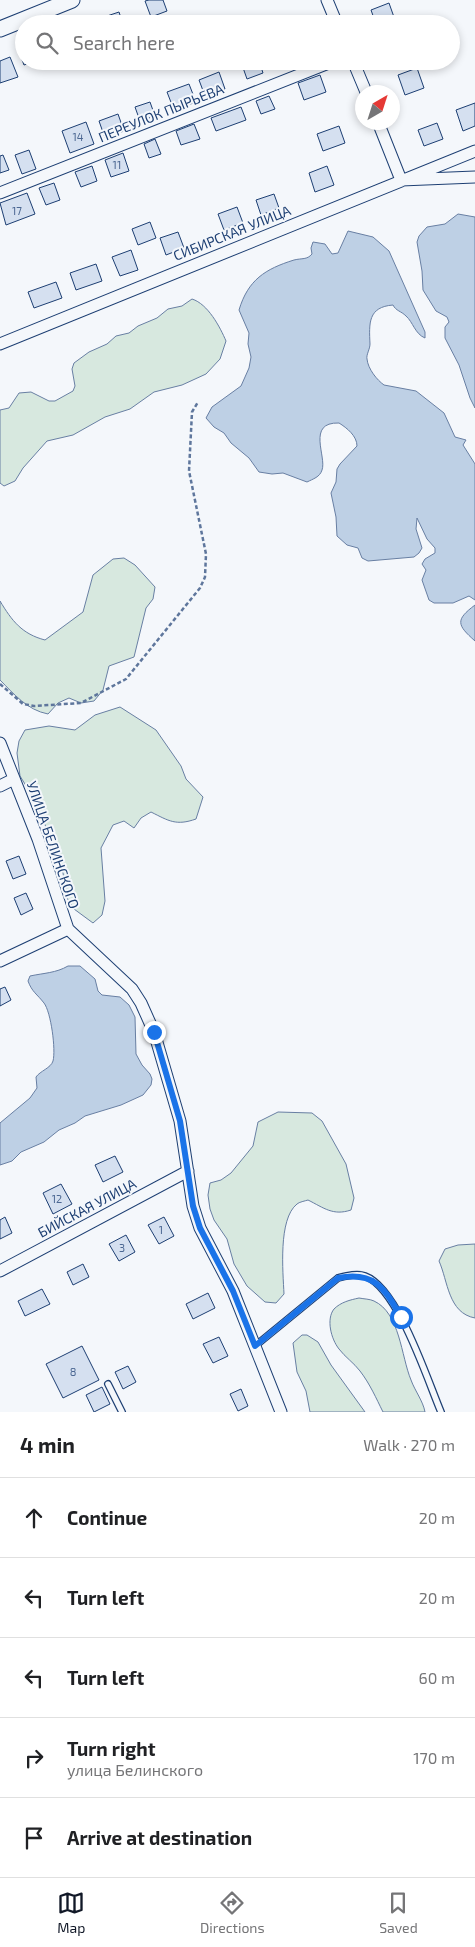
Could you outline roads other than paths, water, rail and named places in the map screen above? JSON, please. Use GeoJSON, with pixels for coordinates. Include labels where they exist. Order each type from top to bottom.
{"type":"FeatureCollection","features":[{"type":"Feature","properties":{"kind":"street"},"geometry":{"type":"LineString","coordinates":[[35,15],[72,0]]}},
{"type":"Feature","properties":{"kind":"street"},"geometry":{"type":"LineString","coordinates":[[327,0],[333,15]]}},
{"type":"Feature","properties":{"kind":"street"},"geometry":{"type":"LineString","coordinates":[[0,29],[15,23]]}},
{"type":"Feature","properties":{"kind":"street","name":"ПЕРЕУЛОК ПЫРЬЕВА"},"geometry":{"type":"LineString","coordinates":[[0,193],[311,70]]}},
{"type":"Feature","properties":{"kind":"street"},"geometry":{"type":"LineString","coordinates":[[357,70],[363,85]]}},
{"type":"Feature","properties":{"kind":"street"},"geometry":{"type":"LineString","coordinates":[[381,130],[401,180],[475,177]]}},
{"type":"Feature","properties":{"kind":"street","name":"СИБИРСКАЯ УЛИЦА"},"geometry":{"type":"LineString","coordinates":[[0,344],[475,151]]}},
{"type":"Feature","properties":{"kind":"street","name":"УЛИЦА БЕЛИНСКОГО"},"geometry":{"type":"LineString","coordinates":[[0,743],[38,839],[68,928],[132,989],[141,1003],[154,1032],[180,1121],[193,1206],[200,1228],[233,1291],[278,1411]]}},
{"type":"Feature","properties":{"kind":"street"},"geometry":{"type":"LineString","coordinates":[[0,786],[14,779]]}},
{"type":"Feature","properties":{"kind":"street"},"geometry":{"type":"LineString","coordinates":[[0,961],[68,928]]}},
{"type":"Feature","properties":{"kind":"street","name":"БИЙСКАЯ УЛИЦА"},"geometry":{"type":"LineString","coordinates":[[0,1271],[188,1171]]}},
{"type":"Feature","properties":{"kind":"lane"},"geometry":{"type":"LineString","coordinates":[[255,1346],[338,1278],[351,1275],[364,1276],[378,1284],[401,1317],[441,1412]]}},
{"type":"Feature","properties":{"kind":"lane"},"geometry":{"type":"LineString","coordinates":[[108,1384],[122,1412]]}},
{"type":"Feature","properties":{"kind":"water"},"geometry":{"type":"Polygon","coordinates":[[[458,214],[475,217],[475,408],[459,365],[445,338],[445,327],[449,322],[447,317],[436,311],[423,290],[417,242],[419,236],[427,227],[445,224],[458,214]]]}},
{"type":"Feature","properties":{"kind":"water"},"geometry":{"type":"Polygon","coordinates":[[[348,231],[373,237],[389,251],[425,332],[425,338],[419,334],[411,321],[393,305],[379,309],[374,313],[370,323],[370,346],[367,357],[371,370],[384,385],[416,391],[444,413],[455,437],[466,440],[463,445],[475,464],[475,600],[469,596],[453,603],[434,603],[429,600],[422,580],[426,570],[422,564],[425,559],[435,553],[435,548],[427,539],[417,518],[416,529],[422,548],[414,557],[368,561],[362,558],[358,548],[347,545],[337,536],[336,517],[331,493],[336,482],[337,469],[357,446],[353,436],[342,425],[339,423],[329,424],[323,428],[320,434],[322,470],[318,476],[307,482],[283,473],[259,472],[249,458],[206,418],[212,407],[241,386],[249,368],[251,357],[248,344],[249,333],[239,310],[247,291],[253,283],[274,267],[310,256],[312,254],[313,242],[325,244],[332,254],[338,253],[348,231]]]}},
{"type":"Feature","properties":{"kind":"water"},"geometry":{"type":"Polygon","coordinates":[[[475,605],[475,641],[462,627],[461,619],[475,605]]]}},
{"type":"Feature","properties":{"kind":"water"},"geometry":{"type":"Polygon","coordinates":[[[68,966],[80,966],[95,979],[98,991],[102,995],[120,997],[129,1005],[135,1017],[136,1054],[150,1074],[152,1079],[151,1085],[143,1095],[121,1105],[85,1116],[59,1130],[44,1142],[21,1152],[12,1161],[0,1165],[0,1123],[30,1098],[37,1088],[36,1077],[50,1066],[54,1056],[51,1022],[47,1008],[28,981],[30,976],[68,966]]]}}]}
